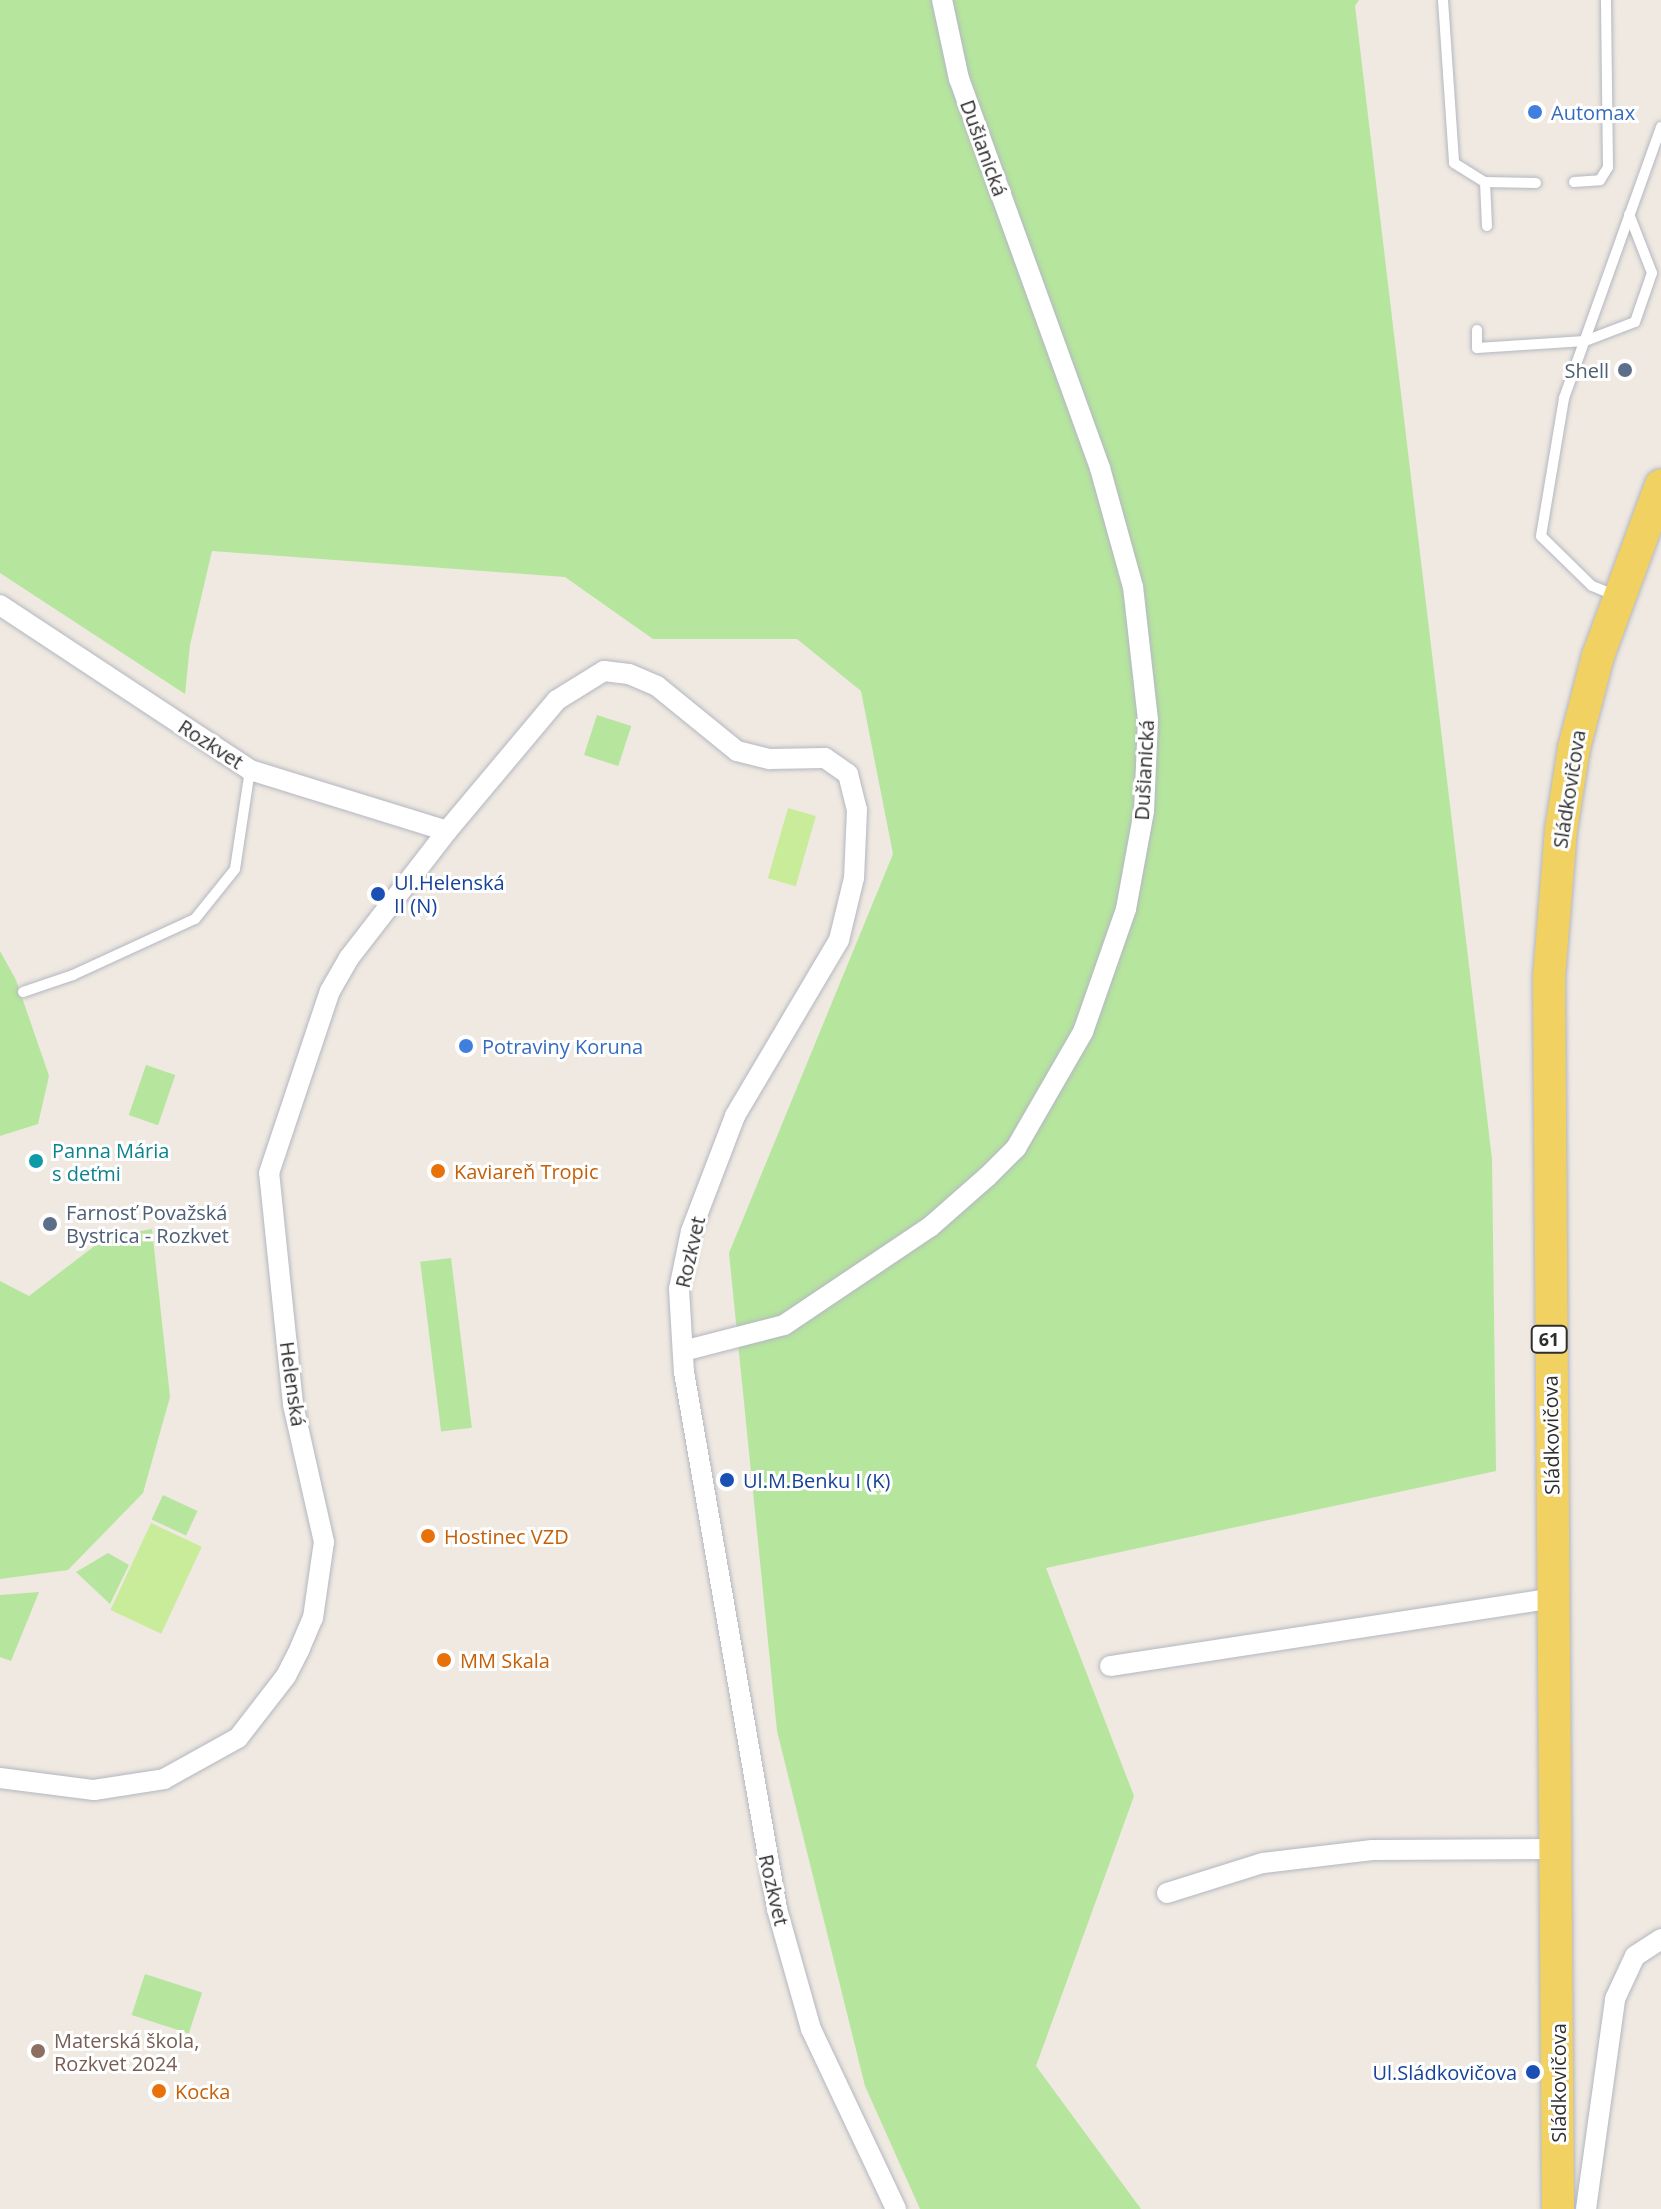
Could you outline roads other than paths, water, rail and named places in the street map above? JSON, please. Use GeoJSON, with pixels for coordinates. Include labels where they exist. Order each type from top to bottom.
{"type":"FeatureCollection","features":[{"type":"Feature","properties":{"kind":"main road","name":"Sládkovičova"},"geometry":{"type":"LineString","coordinates":[[1558,2209],[1558,1849],[1549,978],[1561,830],[1574,748],[1620,597],[1661,485]]}},
{"type":"Feature","properties":{"kind":"street","name":"Dušianická"},"geometry":{"type":"LineString","coordinates":[[683,1351],[784,1325],[930,1227],[987,1177],[1016,1148],[1083,1032],[1126,909],[1144,811],[1148,720],[1133,587],[1100,468],[959,79],[942,0]]}},
{"type":"Feature","properties":{"kind":"street","name":"Rozkvet"},"geometry":{"type":"LineString","coordinates":[[0,605],[250,770],[447,831]]}},
{"type":"Feature","properties":{"kind":"street","name":"Rozkvet"},"geometry":{"type":"LineString","coordinates":[[468,809],[557,700],[604,671],[629,674],[657,686],[737,751],[770,759],[825,758],[848,774],[857,810],[854,878],[839,940],[735,1116],[691,1231],[679,1289],[683,1351],[749,1769],[777,1909],[811,2029],[896,2209]]}},
{"type":"Feature","properties":{"kind":"street","name":"Helenská"},"geometry":{"type":"LineString","coordinates":[[0,1778],[116,1789],[154,1782],[212,1756],[238,1738],[266,1705],[309,1628],[323,1574],[324,1542],[293,1404],[269,1173],[304,1064],[341,971],[447,831],[468,809]]}},
{"type":"Feature","properties":{"kind":"street"},"geometry":{"type":"LineString","coordinates":[[1110,1666],[1554,1598]]}},
{"type":"Feature","properties":{"kind":"street"},"geometry":{"type":"LineString","coordinates":[[1167,1893],[1263,1863],[1372,1850],[1558,1849]]}},
{"type":"Feature","properties":{"kind":"street","name":"Sládkovičova"},"geometry":{"type":"LineString","coordinates":[[1586,2209],[1615,1999],[1635,1956],[1661,1939]]}},
{"type":"Feature","properties":{"kind":"lane"},"geometry":{"type":"LineString","coordinates":[[1443,0],[1454,163],[1485,182],[1536,183]]}},
{"type":"Feature","properties":{"kind":"lane"},"geometry":{"type":"LineString","coordinates":[[1574,182],[1600,180],[1608,167],[1606,0]]}},
{"type":"Feature","properties":{"kind":"lane"},"geometry":{"type":"LineString","coordinates":[[1620,597],[1592,586],[1541,536],[1564,398],[1661,127]]}},
{"type":"Feature","properties":{"kind":"lane"},"geometry":{"type":"LineString","coordinates":[[1485,182],[1487,226]]}},
{"type":"Feature","properties":{"kind":"lane"},"geometry":{"type":"LineString","coordinates":[[1477,330],[1477,348],[1585,341],[1635,322],[1652,273],[1628,214]]}},
{"type":"Feature","properties":{"kind":"lane"},"geometry":{"type":"LineString","coordinates":[[23,992],[73,975],[195,919],[235,869],[250,770]]}},
{"type":"Feature","properties":{"kind":"place","name":"Automax"},"geometry":{"type":"Point","coordinates":[1535,112]}},
{"type":"Feature","properties":{"kind":"place","name":"Shell"},"geometry":{"type":"Point","coordinates":[1625,370]}},
{"type":"Feature","properties":{"kind":"place","name":"Ul.Helenská II (N)"},"geometry":{"type":"Point","coordinates":[378,894]}},
{"type":"Feature","properties":{"kind":"place","name":"Potraviny Koruna"},"geometry":{"type":"Point","coordinates":[466,1046]}},
{"type":"Feature","properties":{"kind":"place","name":"Panna Mária s deťmi"},"geometry":{"type":"Point","coordinates":[36,1161]}},
{"type":"Feature","properties":{"kind":"place","name":"Kaviareň Tropic"},"geometry":{"type":"Point","coordinates":[438,1171]}},
{"type":"Feature","properties":{"kind":"place","name":"Farnosť Považská Bystrica - Rozkvet"},"geometry":{"type":"Point","coordinates":[50,1224]}},
{"type":"Feature","properties":{"kind":"place","name":"Ul.M.Benku I (K)"},"geometry":{"type":"Point","coordinates":[727,1480]}},
{"type":"Feature","properties":{"kind":"place","name":"Hostinec VZD"},"geometry":{"type":"Point","coordinates":[428,1536]}},
{"type":"Feature","properties":{"kind":"place","name":"MM Skala"},"geometry":{"type":"Point","coordinates":[444,1660]}},
{"type":"Feature","properties":{"kind":"place","name":"Materská škola, Rozkvet 2024"},"geometry":{"type":"Point","coordinates":[38,2051]}},
{"type":"Feature","properties":{"kind":"place","name":"Ul.Sládkovičova"},"geometry":{"type":"Point","coordinates":[1533,2072]}},
{"type":"Feature","properties":{"kind":"place","name":"Kocka"},"geometry":{"type":"Point","coordinates":[159,2091]}}]}
